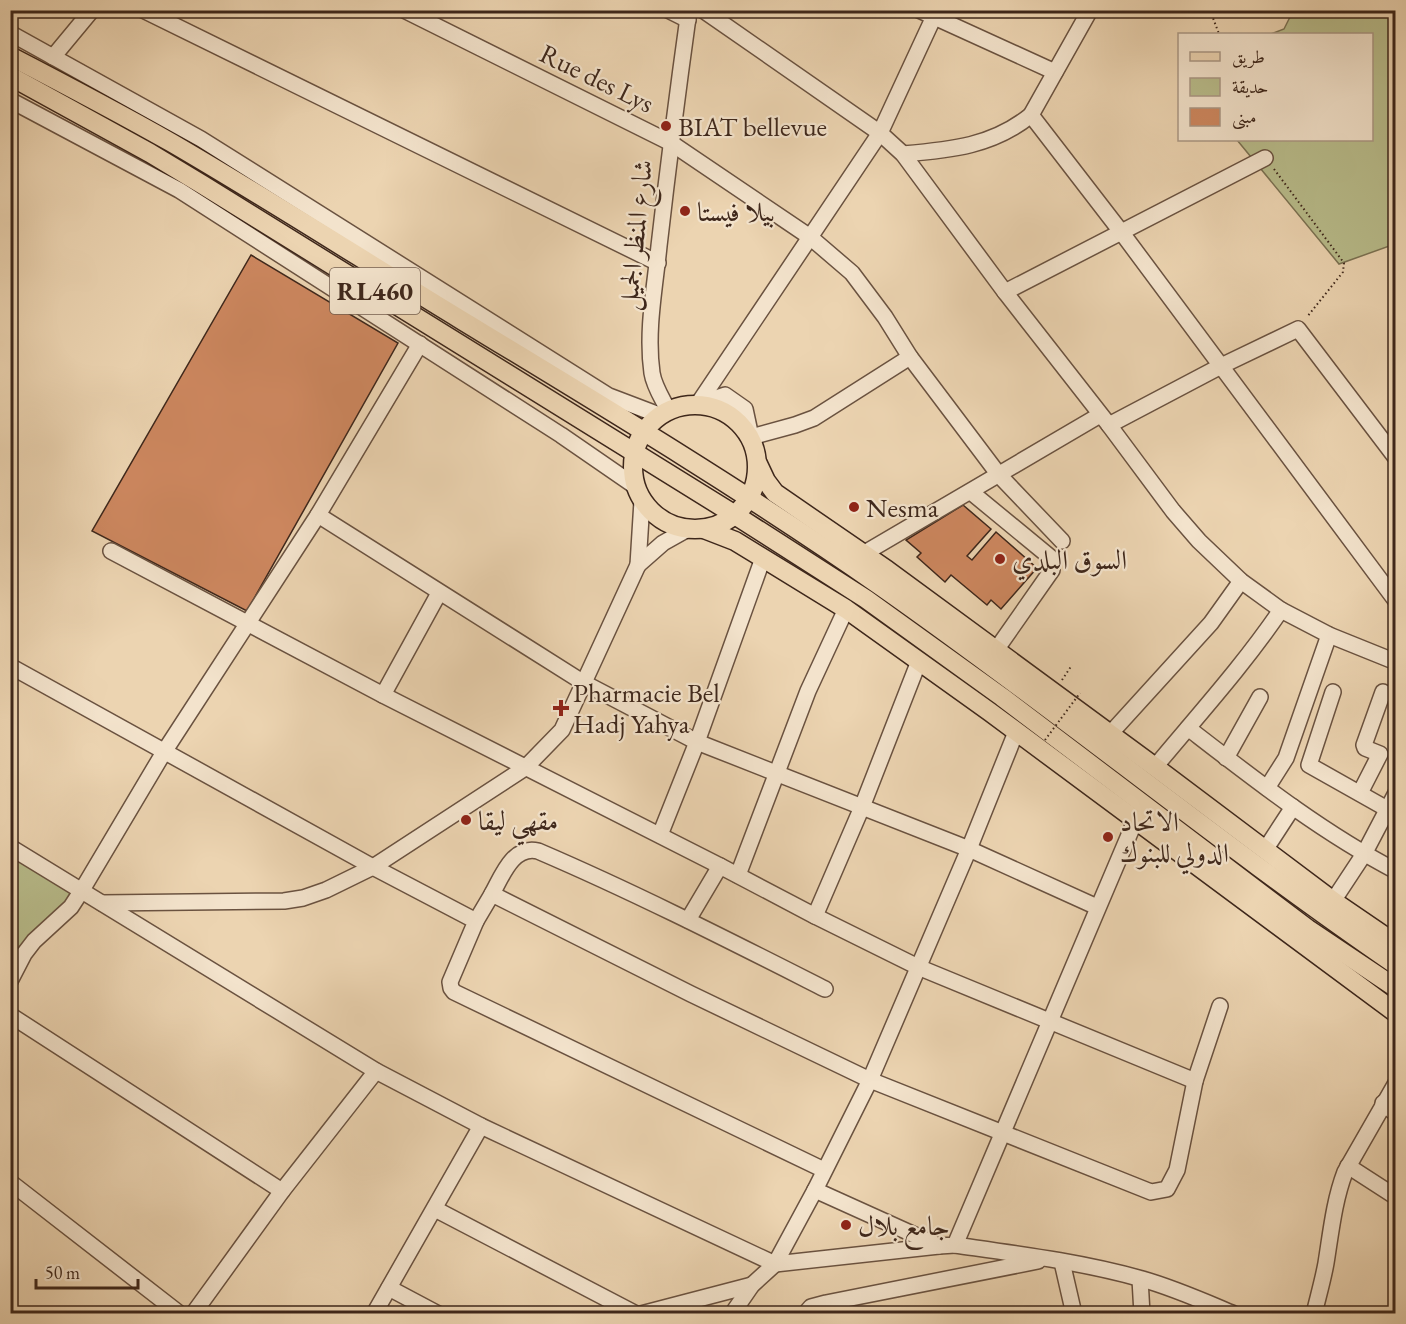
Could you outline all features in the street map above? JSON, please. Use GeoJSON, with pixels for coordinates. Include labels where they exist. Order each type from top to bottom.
{"type":"FeatureCollection","features":[{"type":"Feature","properties":{"kind":"main road","name":"RL460"},"geometry":{"type":"LineString","coordinates":[[10,56],[174,145],[644,431],[748,499]]}},
{"type":"Feature","properties":{"kind":"main road","name":"RL460"},"geometry":{"type":"LineString","coordinates":[[10,76],[203,185],[735,514]]}},
{"type":"Feature","properties":{"kind":"main road"},"geometry":{"type":"LineString","coordinates":[[1395,944],[996,650],[775,493],[765,481],[751,437],[737,420],[719,408],[698,404],[682,405],[663,413],[644,431],[634,452],[632,469],[639,494],[655,515],[670,524],[735,541],[846,609],[1395,1013]]}},
{"type":"Feature","properties":{"kind":"main road"},"geometry":{"type":"LineString","coordinates":[[696,529],[720,524],[735,514],[748,499],[756,482],[758,464]]}},
{"type":"Feature","properties":{"kind":"main road"},"geometry":{"type":"LineString","coordinates":[[748,499],[877,584],[1021,688],[1282,885],[1395,965]]}},
{"type":"Feature","properties":{"kind":"main road"},"geometry":{"type":"LineString","coordinates":[[735,514],[866,598],[1002,697],[1308,929],[1395,988]]}},
{"type":"Feature","properties":{"kind":"main road"},"geometry":{"type":"LineString","coordinates":[[1156,813],[1230,890]]}},
{"type":"Feature","properties":{"kind":"street"},"geometry":{"type":"LineString","coordinates":[[53,57],[92,10]]}},
{"type":"Feature","properties":{"kind":"street"},"geometry":{"type":"LineString","coordinates":[[142,10],[658,263]]}},
{"type":"Feature","properties":{"kind":"street","name":"Rue des Lys"},"geometry":{"type":"LineString","coordinates":[[404,10],[671,143],[810,237],[852,273],[885,317],[910,357],[999,475],[1062,541]]}},
{"type":"Feature","properties":{"kind":"street"},"geometry":{"type":"LineString","coordinates":[[668,10],[688,15]]}},
{"type":"Feature","properties":{"kind":"street"},"geometry":{"type":"LineString","coordinates":[[703,10],[880,133],[903,154],[1005,292],[1173,511],[1199,541],[1241,581],[1281,610],[1329,635],[1395,662]]}},
{"type":"Feature","properties":{"kind":"street"},"geometry":{"type":"LineString","coordinates":[[919,10],[935,14],[1055,72]]}},
{"type":"Feature","properties":{"kind":"street"},"geometry":{"type":"LineString","coordinates":[[903,154],[934,152],[982,142],[999,137],[1016,127],[1031,115],[1090,10]]}},
{"type":"Feature","properties":{"kind":"street"},"geometry":{"type":"LineString","coordinates":[[698,404],[880,133],[935,14]]}},
{"type":"Feature","properties":{"kind":"street","name":"شارع المنظر الجميل"},"geometry":{"type":"LineString","coordinates":[[663,413],[653,379],[650,357],[652,307],[688,15]]}},
{"type":"Feature","properties":{"kind":"street"},"geometry":{"type":"LineString","coordinates":[[10,33],[201,138],[609,396],[663,413]]}},
{"type":"Feature","properties":{"kind":"street"},"geometry":{"type":"LineString","coordinates":[[10,100],[179,190],[561,435],[639,494],[638,566]]}},
{"type":"Feature","properties":{"kind":"street"},"geometry":{"type":"LineString","coordinates":[[1031,115],[1122,233],[1395,601]]}},
{"type":"Feature","properties":{"kind":"street"},"geometry":{"type":"LineString","coordinates":[[1005,292],[1265,158]]}},
{"type":"Feature","properties":{"kind":"street"},"geometry":{"type":"LineString","coordinates":[[863,554],[999,475],[1105,420],[1298,329],[1395,458]]}},
{"type":"Feature","properties":{"kind":"street"},"geometry":{"type":"LineString","coordinates":[[10,981],[24,954],[34,941],[71,907],[164,752],[318,515],[420,344]]}},
{"type":"Feature","properties":{"kind":"street"},"geometry":{"type":"LineString","coordinates":[[751,437],[814,418],[910,357]]}},
{"type":"Feature","properties":{"kind":"street"},"geometry":{"type":"LineString","coordinates":[[971,492],[1050,557],[1053,563],[1052,570],[996,650]]}},
{"type":"Feature","properties":{"kind":"street"},"geometry":{"type":"LineString","coordinates":[[318,515],[584,683],[698,742],[969,849],[1097,907]]}},
{"type":"Feature","properties":{"kind":"street"},"geometry":{"type":"LineString","coordinates":[[102,903],[285,901],[326,890],[373,867],[525,768],[562,730],[638,566],[663,543],[696,529]]}},
{"type":"Feature","properties":{"kind":"street"},"geometry":{"type":"LineString","coordinates":[[111,551],[383,695],[918,967],[1195,1082]]}},
{"type":"Feature","properties":{"kind":"street"},"geometry":{"type":"LineString","coordinates":[[660,835],[698,742],[763,558]]}},
{"type":"Feature","properties":{"kind":"street"},"geometry":{"type":"LineString","coordinates":[[1110,734],[1211,623],[1241,581]]}},
{"type":"Feature","properties":{"kind":"street"},"geometry":{"type":"LineString","coordinates":[[383,695],[439,593]]}},
{"type":"Feature","properties":{"kind":"street"},"geometry":{"type":"LineString","coordinates":[[738,875],[808,691],[846,609]]}},
{"type":"Feature","properties":{"kind":"street"},"geometry":{"type":"LineString","coordinates":[[1155,767],[1250,654],[1281,610]]}},
{"type":"Feature","properties":{"kind":"street"},"geometry":{"type":"LineString","coordinates":[[1267,788],[1286,758],[1329,635]]}},
{"type":"Feature","properties":{"kind":"street"},"geometry":{"type":"LineString","coordinates":[[815,916],[862,807],[919,661]]}},
{"type":"Feature","properties":{"kind":"street"},"geometry":{"type":"LineString","coordinates":[[10,666],[373,867],[476,921]]}},
{"type":"Feature","properties":{"kind":"street"},"geometry":{"type":"LineString","coordinates":[[1334,692],[1309,765],[1391,811]]}},
{"type":"Feature","properties":{"kind":"street"},"geometry":{"type":"LineString","coordinates":[[1360,793],[1380,754],[1380,752],[1365,748],[1364,745],[1383,692]]}},
{"type":"Feature","properties":{"kind":"street"},"geometry":{"type":"LineString","coordinates":[[1226,758],[1260,697]]}},
{"type":"Feature","properties":{"kind":"street"},"geometry":{"type":"LineString","coordinates":[[1188,728],[1293,807],[1364,854],[1395,871]]}},
{"type":"Feature","properties":{"kind":"street"},"geometry":{"type":"LineString","coordinates":[[732,1314],[752,1285],[774,1264],[870,1080],[969,849],[1016,732]]}},
{"type":"Feature","properties":{"kind":"street"},"geometry":{"type":"LineString","coordinates":[[1334,901],[1391,811],[1395,793]]}},
{"type":"Feature","properties":{"kind":"street"},"geometry":{"type":"LineString","coordinates":[[1265,850],[1293,807]]}},
{"type":"Feature","properties":{"kind":"street"},"geometry":{"type":"LineString","coordinates":[[956,1245],[1135,821]]}},
{"type":"Feature","properties":{"kind":"street"},"geometry":{"type":"LineString","coordinates":[[10,846],[376,1071],[481,1126],[774,1264],[956,1245],[1055,1260],[1140,1279],[1234,1314]]}},
{"type":"Feature","properties":{"kind":"street"},"geometry":{"type":"LineString","coordinates":[[824,1170],[454,992],[450,982],[476,921],[511,862],[516,856],[532,850],[594,875],[825,989]]}},
{"type":"Feature","properties":{"kind":"street"},"geometry":{"type":"LineString","coordinates":[[688,920],[720,866]]}},
{"type":"Feature","properties":{"kind":"street"},"geometry":{"type":"LineString","coordinates":[[492,894],[691,994],[870,1080],[1141,1190],[1151,1192],[1167,1189],[1177,1170],[1195,1082],[1220,1006]]}},
{"type":"Feature","properties":{"kind":"street"},"geometry":{"type":"LineString","coordinates":[[10,1016],[282,1191]]}},
{"type":"Feature","properties":{"kind":"street"},"geometry":{"type":"LineString","coordinates":[[193,1314],[282,1191],[376,1071]]}},
{"type":"Feature","properties":{"kind":"street"},"geometry":{"type":"LineString","coordinates":[[1314,1314],[1326,1265],[1336,1198],[1348,1166],[1395,1083]]}},
{"type":"Feature","properties":{"kind":"street"},"geometry":{"type":"LineString","coordinates":[[1383,1103],[1395,1114]]}},
{"type":"Feature","properties":{"kind":"street"},"geometry":{"type":"LineString","coordinates":[[374,1314],[481,1126]]}},
{"type":"Feature","properties":{"kind":"street"},"geometry":{"type":"LineString","coordinates":[[1348,1166],[1395,1197]]}},
{"type":"Feature","properties":{"kind":"street"},"geometry":{"type":"LineString","coordinates":[[10,1182],[180,1314]]}},
{"type":"Feature","properties":{"kind":"street"},"geometry":{"type":"LineString","coordinates":[[814,1190],[939,1246]]}},
{"type":"Feature","properties":{"kind":"street"},"geometry":{"type":"LineString","coordinates":[[435,1209],[636,1314]]}},
{"type":"Feature","properties":{"kind":"street"},"geometry":{"type":"LineString","coordinates":[[805,1314],[816,1305],[1055,1260]]}},
{"type":"Feature","properties":{"kind":"street"},"geometry":{"type":"LineString","coordinates":[[1055,1260],[1074,1314]]}},
{"type":"Feature","properties":{"kind":"street"},"geometry":{"type":"LineString","coordinates":[[1140,1279],[1142,1314]]}},
{"type":"Feature","properties":{"kind":"street"},"geometry":{"type":"LineString","coordinates":[[641,1314],[752,1285]]}},
{"type":"Feature","properties":{"kind":"street"},"geometry":{"type":"LineString","coordinates":[[390,1288],[438,1314]]}},
{"type":"Feature","properties":{"kind":"path"},"geometry":{"type":"LineString","coordinates":[[1210,10],[1219,33]]}},
{"type":"Feature","properties":{"kind":"path"},"geometry":{"type":"LineString","coordinates":[[1265,158],[1344,263],[1343,272],[1298,329]]}},
{"type":"Feature","properties":{"kind":"path"},"geometry":{"type":"LineString","coordinates":[[1062,679],[1072,665]]}},
{"type":"Feature","properties":{"kind":"path"},"geometry":{"type":"LineString","coordinates":[[1045,740],[1080,693]]}},
{"type":"Feature","properties":{"kind":"green space"},"geometry":{"type":"Polygon","coordinates":[[[1293,11],[1318,11],[1327,14],[1332,11],[1395,11],[1395,244],[1339,264],[1238,141],[1373,141],[1373,33],[1274,33],[1284,29],[1293,11]]]}},
{"type":"Feature","properties":{"kind":"green space"},"geometry":{"type":"Polygon","coordinates":[[[11,852],[77,895],[11,979],[11,852]]]}},
{"type":"Feature","properties":{"kind":"building"},"geometry":{"type":"Polygon","coordinates":[[[251,255],[398,343],[247,611],[92,531],[251,255]]]}},
{"type":"Feature","properties":{"kind":"building","name":"السوق البلدي"},"geometry":{"type":"Polygon","coordinates":[[[963,505],[991,529],[967,556],[972,560],[996,532],[1037,568],[1001,609],[991,600],[987,605],[951,575],[945,582],[917,557],[921,553],[906,540],[963,505]]]}},
{"type":"Feature","properties":{"kind":"place","name":"BIAT bellevue"},"geometry":{"type":"Point","coordinates":[666,126]}},
{"type":"Feature","properties":{"kind":"place","name":"بيلا فيستا"},"geometry":{"type":"Point","coordinates":[685,211]}},
{"type":"Feature","properties":{"kind":"place","name":"Nesma"},"geometry":{"type":"Point","coordinates":[854,507]}},
{"type":"Feature","properties":{"kind":"place","name":"السوق البلدي"},"geometry":{"type":"Point","coordinates":[1000,559]}},
{"type":"Feature","properties":{"kind":"place","name":"Pharmacie Bel Hadj Yahya"},"geometry":{"type":"Point","coordinates":[561,708]}},
{"type":"Feature","properties":{"kind":"place","name":"مقهي ليقا"},"geometry":{"type":"Point","coordinates":[466,820]}},
{"type":"Feature","properties":{"kind":"place","name":"الاتحاد الدولي للبنوك"},"geometry":{"type":"Point","coordinates":[1108,837]}},
{"type":"Feature","properties":{"kind":"place","name":"جامع بلال"},"geometry":{"type":"Point","coordinates":[846,1225]}}]}
